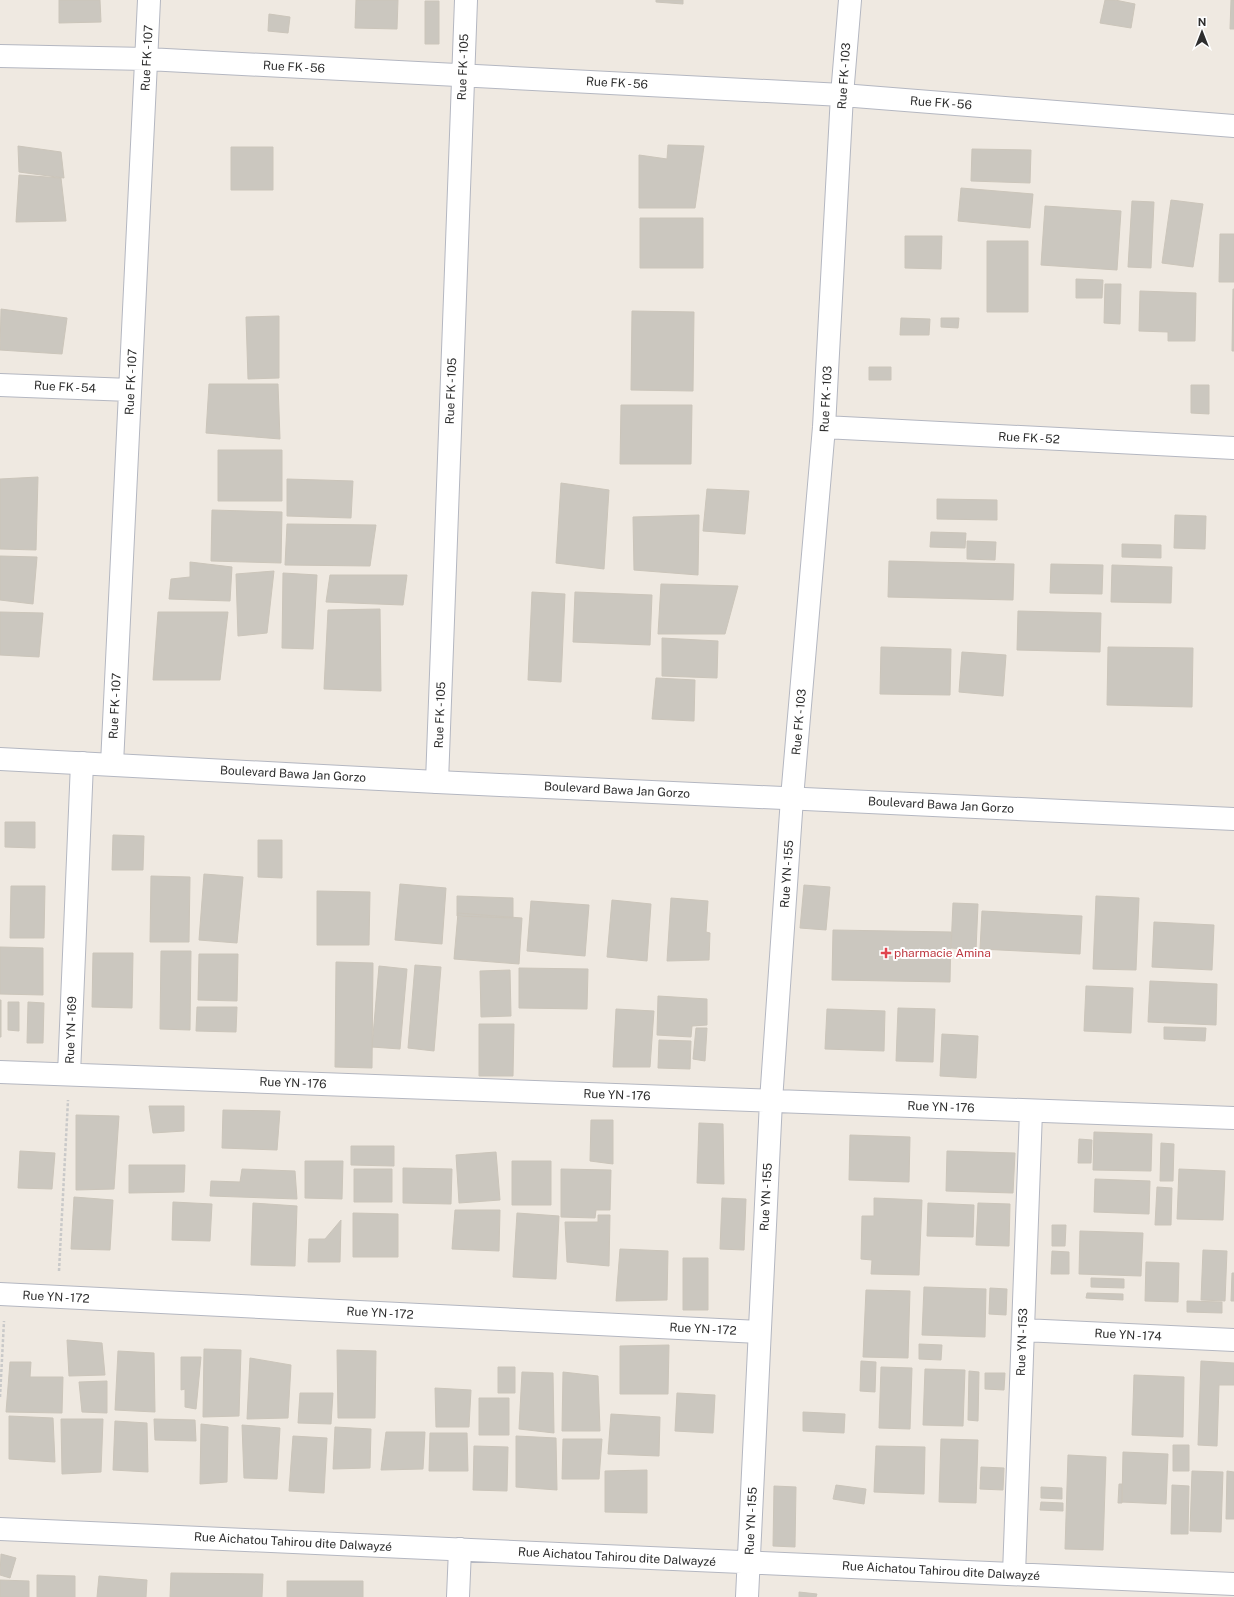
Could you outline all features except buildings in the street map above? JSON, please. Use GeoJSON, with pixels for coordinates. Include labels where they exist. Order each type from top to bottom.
{"type":"FeatureCollection","features":[{"type":"Feature","properties":{"kind":"street","name":"Rue FK - 107"},"geometry":{"type":"LineString","coordinates":[[112,764],[149,0]]}},
{"type":"Feature","properties":{"kind":"street","name":"Rue FK - 105"},"geometry":{"type":"LineString","coordinates":[[437,782],[466,0]]}},
{"type":"Feature","properties":{"kind":"street","name":"Rue FK - 103"},"geometry":{"type":"LineString","coordinates":[[792,798],[824,427],[842,95],[850,0]]}},
{"type":"Feature","properties":{"kind":"street","name":"Rue FK - 56"},"geometry":{"type":"LineString","coordinates":[[0,56],[146,59],[842,95],[1234,126]]}},
{"type":"Feature","properties":{"kind":"street","name":"Rue FK - 54"},"geometry":{"type":"LineString","coordinates":[[0,384],[130,390]]}},
{"type":"Feature","properties":{"kind":"street","name":"Rue FK - 52"},"geometry":{"type":"LineString","coordinates":[[824,427],[1234,448]]}},
{"type":"Feature","properties":{"kind":"street","name":"Boulevard Bawa Jan Gorzo"},"geometry":{"type":"LineString","coordinates":[[0,760],[112,764],[437,782],[1234,818]]}},
{"type":"Feature","properties":{"kind":"street","name":"Rue YN - 169"},"geometry":{"type":"LineString","coordinates":[[69,1074],[82,763]]}},
{"type":"Feature","properties":{"kind":"street","name":"Rue YN - 155"},"geometry":{"type":"LineString","coordinates":[[747,1597],[771,1101],[792,798]]}},
{"type":"Feature","properties":{"kind":"street","name":"Rue YN - 176"},"geometry":{"type":"LineString","coordinates":[[0,1072],[1234,1118]]}},
{"type":"Feature","properties":{"kind":"street","name":"Rue YN - 153"},"geometry":{"type":"LineString","coordinates":[[1014,1574],[1031,1110]]}},
{"type":"Feature","properties":{"kind":"street","name":"Rue YN - 172"},"geometry":{"type":"LineString","coordinates":[[3,1295],[759,1332]]}},
{"type":"Feature","properties":{"kind":"street","name":"Rue YN - 174"},"geometry":{"type":"LineString","coordinates":[[1023,1330],[1234,1340]]}},
{"type":"Feature","properties":{"kind":"street","name":"Rue Aichatou Tahirou dite Dalwayzé"},"geometry":{"type":"LineString","coordinates":[[0,1529],[1234,1584]]}},
{"type":"Feature","properties":{"kind":"street"},"geometry":{"type":"LineString","coordinates":[[458,1597],[460,1550]]}},
{"type":"Feature","properties":{"kind":"path","name":"Rue YN - 169"},"geometry":{"type":"LineString","coordinates":[[58,1298],[69,1074]]}},
{"type":"Feature","properties":{"kind":"path"},"geometry":{"type":"LineString","coordinates":[[0,1397],[3,1295]]}},
{"type":"Feature","properties":{"kind":"place","name":"pharmacie Amina"},"geometry":{"type":"Point","coordinates":[886,953]}}]}
